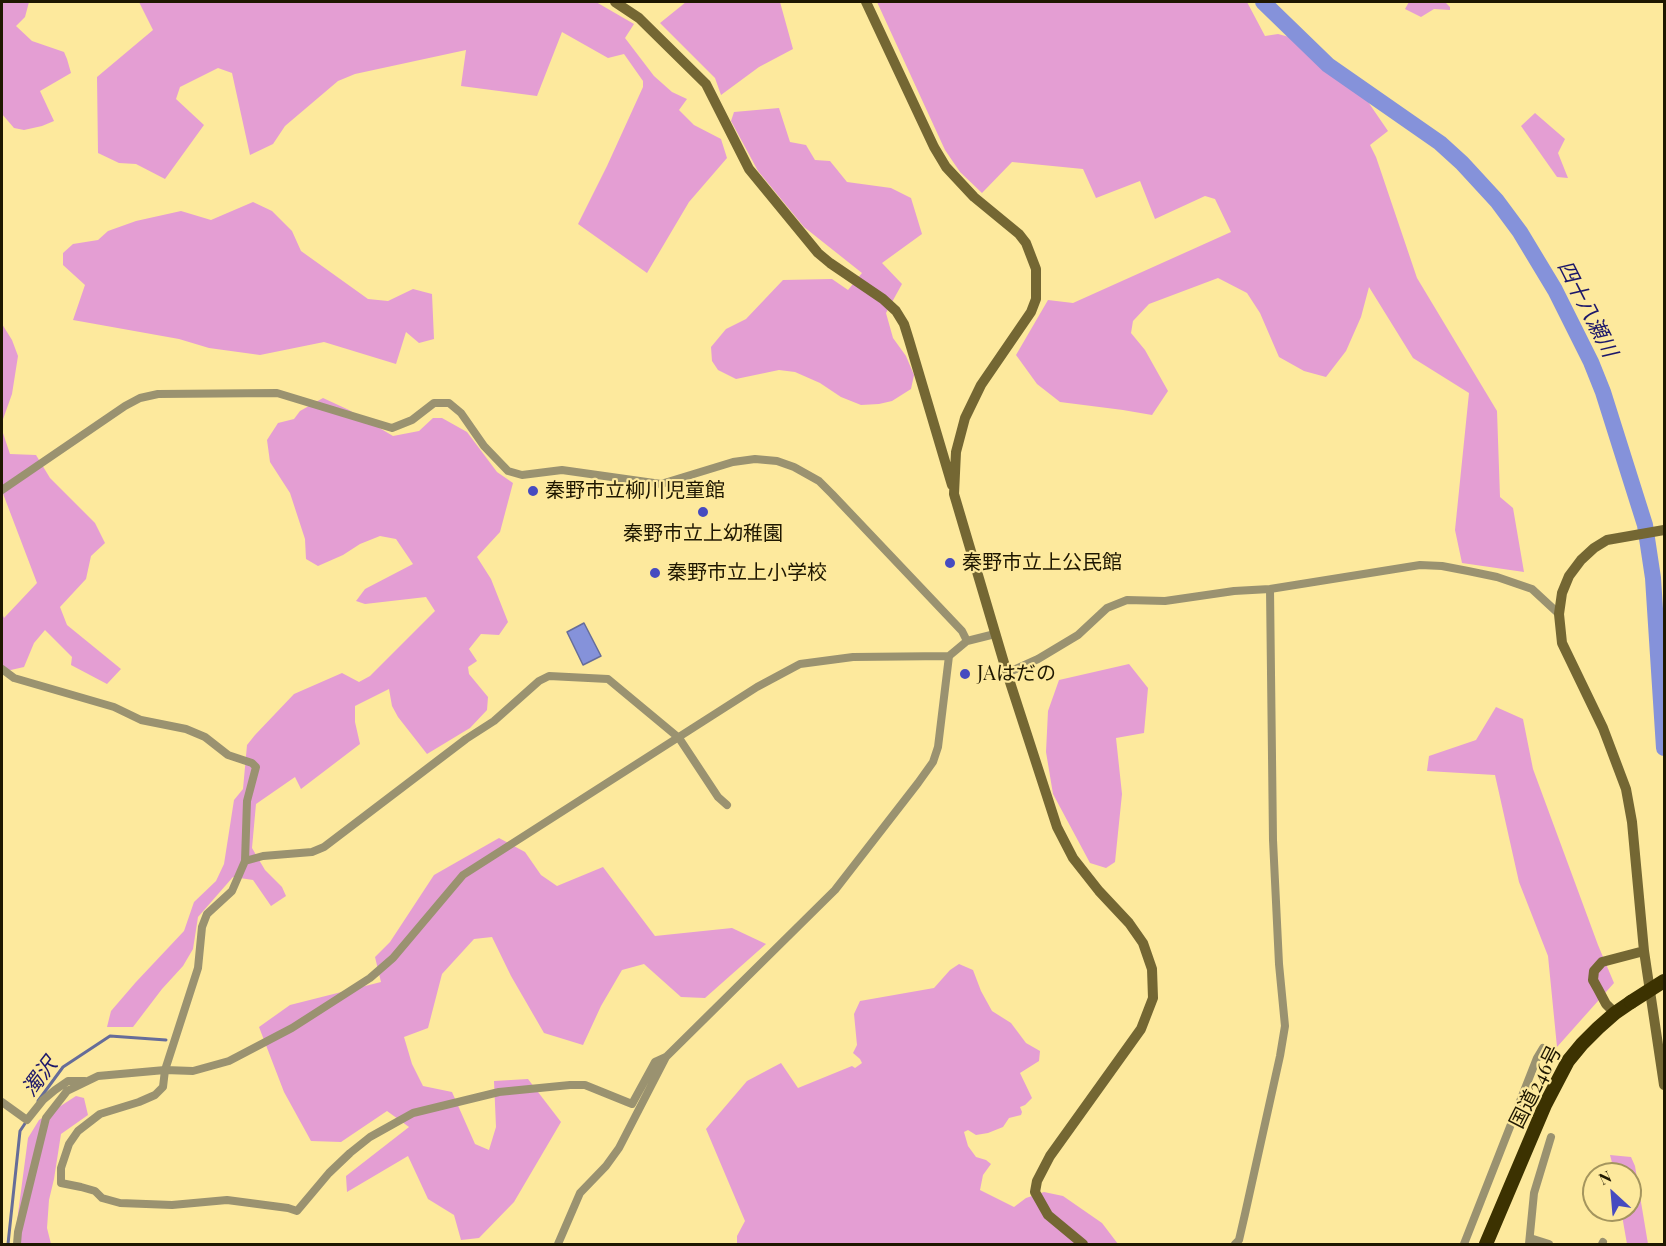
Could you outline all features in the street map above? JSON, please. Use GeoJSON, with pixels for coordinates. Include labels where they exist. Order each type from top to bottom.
{"type":"FeatureCollection","features":[{"type":"Feature","properties":{"kind":"highway","name":"国道246号"},"geometry":{"type":"LineString","coordinates":[[1486,1245],[1545,1105],[1568,1061],[1582,1044],[1615,1013],[1665,981]]}},
{"type":"Feature","properties":{"kind":"street"},"geometry":{"type":"LineString","coordinates":[[615,2],[639,18],[706,84],[749,169],[818,253],[883,299],[904,324],[995,634],[1057,827],[1073,858],[1092,883],[1129,923],[1143,943],[1152,969],[1153,998],[1141,1029],[1050,1156],[1037,1180],[1035,1192],[1048,1215],[1083,1245]]}},
{"type":"Feature","properties":{"kind":"street"},"geometry":{"type":"LineString","coordinates":[[866,2],[934,147],[946,167],[974,197],[1019,234],[1026,243],[1035,269],[1036,299],[1031,312],[981,385],[965,418],[956,452],[954,494]]}},
{"type":"Feature","properties":{"kind":"street"},"geometry":{"type":"LineString","coordinates":[[2,490],[125,406],[140,398],[158,394],[277,393],[392,428],[412,420],[434,403],[448,403],[461,413],[484,446],[508,471],[522,475],[562,470],[661,484],[733,462],[755,459],[777,461],[794,466],[819,481],[962,631],[967,641]]}},
{"type":"Feature","properties":{"kind":"street"},"geometry":{"type":"LineString","coordinates":[[1662,530],[1607,540],[1581,560],[1569,576],[1562,593],[1559,614],[1562,643],[1603,728],[1626,789],[1632,822],[1644,951],[1665,1085]]}},
{"type":"Feature","properties":{"kind":"street"},"geometry":{"type":"LineString","coordinates":[[1007,673],[1038,659],[1078,635],[1107,608],[1127,600],[1165,602],[1234,591],[1270,589],[1420,566],[1442,566],[1497,577],[1532,589],[1559,614]]}},
{"type":"Feature","properties":{"kind":"street"},"geometry":{"type":"LineString","coordinates":[[1235,1245],[1239,1240],[1245,1214],[1285,1026],[1279,964],[1274,840],[1270,589]]}},
{"type":"Feature","properties":{"kind":"street"},"geometry":{"type":"LineString","coordinates":[[17,1245],[18,1232],[46,1118],[67,1091],[98,1076],[165,1070],[193,1071],[229,1061],[292,1028],[370,978],[393,958],[463,875],[757,687],[801,664],[853,657],[949,656],[967,641],[995,634]]}},
{"type":"Feature","properties":{"kind":"street"},"geometry":{"type":"LineString","coordinates":[[558,1245],[580,1193],[606,1166],[619,1148],[666,1058],[835,890],[933,762],[938,747],[949,656]]}},
{"type":"Feature","properties":{"kind":"street"},"geometry":{"type":"LineString","coordinates":[[2,669],[14,678],[114,707],[141,720],[186,729],[205,737],[228,755],[252,763],[256,767],[247,801],[245,861],[232,891],[207,914],[202,927],[198,968],[165,1070],[163,1087],[155,1095],[139,1102],[100,1114],[78,1131],[69,1144],[61,1168],[61,1183],[95,1191],[102,1198],[120,1203],[172,1206],[227,1200],[297,1211],[329,1173],[350,1153],[370,1137],[413,1113],[499,1092],[570,1085],[585,1085],[632,1104],[655,1062],[666,1058]]}},
{"type":"Feature","properties":{"kind":"street"},"geometry":{"type":"LineString","coordinates":[[245,861],[271,855],[312,852],[324,847],[465,739],[494,721],[539,681],[549,676],[608,679],[678,738],[718,797],[727,805]]}},
{"type":"Feature","properties":{"kind":"street"},"geometry":{"type":"LineString","coordinates":[[1615,1013],[1606,1004],[1593,980],[1594,971],[1602,962],[1644,951]]}},
{"type":"Feature","properties":{"kind":"street"},"geometry":{"type":"LineString","coordinates":[[1464,1245],[1536,1058],[1543,1048]]}},
{"type":"Feature","properties":{"kind":"street"},"geometry":{"type":"LineString","coordinates":[[2,1102],[27,1120],[43,1100],[68,1081],[87,1080]]}},
{"type":"Feature","properties":{"kind":"street"},"geometry":{"type":"LineString","coordinates":[[1549,1245],[1530,1241],[1533,1193],[1551,1137]]}},
{"type":"Feature","properties":{"kind":"shaded area"},"geometry":{"type":"Polygon","coordinates":[[[2,2],[29,2],[25,17],[16,26],[32,41],[64,52],[67,59],[71,73],[40,91],[54,121],[42,126],[24,130],[14,128],[2,114],[2,2]]]}},
{"type":"Feature","properties":{"kind":"shaded area"},"geometry":{"type":"Polygon","coordinates":[[[139,2],[596,2],[634,24],[625,38],[654,76],[672,92],[687,99],[679,110],[694,125],[721,139],[727,158],[689,202],[647,273],[578,224],[643,87],[643,81],[624,54],[608,58],[562,32],[537,96],[461,86],[466,50],[355,74],[338,81],[285,126],[273,144],[250,155],[232,73],[218,68],[180,87],[176,99],[204,125],[165,179],[136,164],[119,163],[98,153],[97,77],[153,30],[139,2]]]}},
{"type":"Feature","properties":{"kind":"shaded area"},"geometry":{"type":"Polygon","coordinates":[[[686,2],[780,2],[793,49],[759,67],[721,95],[715,78],[660,23],[686,2]]]}},
{"type":"Feature","properties":{"kind":"shaded area"},"geometry":{"type":"Polygon","coordinates":[[[877,2],[1247,2],[1265,36],[1278,34],[1293,38],[1312,60],[1364,96],[1388,131],[1370,145],[1417,278],[1497,411],[1500,497],[1513,508],[1524,572],[1462,563],[1455,530],[1469,393],[1413,358],[1369,287],[1361,317],[1346,351],[1326,377],[1304,371],[1279,357],[1260,313],[1247,293],[1218,278],[1149,304],[1133,321],[1131,333],[1145,350],[1168,391],[1152,415],[1060,402],[1037,384],[1016,355],[1048,300],[1073,303],[1231,232],[1215,199],[1205,196],[1155,219],[1140,181],[1096,198],[1083,169],[1012,162],[982,193],[960,172],[945,150],[877,2]]]}},
{"type":"Feature","properties":{"kind":"shaded area"},"geometry":{"type":"Polygon","coordinates":[[[1409,2],[1445,2],[1450,10],[1434,9],[1421,17],[1405,9],[1409,2]]]}},
{"type":"Feature","properties":{"kind":"shaded area"},"geometry":{"type":"Polygon","coordinates":[[[779,108],[790,142],[806,145],[815,160],[830,161],[847,182],[891,188],[911,198],[922,234],[882,263],[902,284],[886,313],[893,338],[906,356],[914,375],[911,389],[892,401],[861,405],[795,372],[779,370],[736,379],[718,370],[712,361],[711,347],[726,329],[746,319],[783,280],[832,279],[848,290],[862,273],[804,227],[758,171],[731,121],[734,112],[779,108]]]}},
{"type":"Feature","properties":{"kind":"shaded area"},"geometry":{"type":"Polygon","coordinates":[[[1535,113],[1565,139],[1558,153],[1568,178],[1557,177],[1521,126],[1535,113]]]}},
{"type":"Feature","properties":{"kind":"shaded area"},"geometry":{"type":"Polygon","coordinates":[[[253,202],[272,211],[292,231],[301,251],[368,299],[388,301],[413,289],[432,294],[434,339],[419,343],[406,332],[396,364],[324,342],[260,355],[209,348],[179,339],[73,320],[85,285],[63,265],[63,253],[73,244],[98,240],[108,231],[136,221],[181,211],[211,220],[253,202]]]}},
{"type":"Feature","properties":{"kind":"shaded area"},"geometry":{"type":"Polygon","coordinates":[[[2,324],[18,356],[12,394],[2,422],[2,324]]]}},
{"type":"Feature","properties":{"kind":"shaded area"},"geometry":{"type":"Polygon","coordinates":[[[323,398],[349,410],[393,436],[419,431],[433,418],[442,418],[467,432],[497,472],[513,483],[500,532],[477,557],[491,579],[508,622],[499,635],[481,634],[469,649],[477,661],[468,667],[469,674],[488,697],[487,710],[470,728],[427,754],[398,717],[392,706],[389,689],[355,706],[355,722],[360,744],[301,789],[295,777],[256,804],[252,848],[265,870],[282,887],[286,896],[271,906],[253,880],[233,877],[198,917],[193,949],[183,966],[133,1027],[107,1027],[111,1011],[184,931],[194,902],[216,881],[224,864],[234,800],[243,789],[247,745],[294,694],[342,673],[359,682],[370,676],[435,611],[426,597],[365,604],[356,601],[365,589],[413,564],[396,539],[380,536],[318,566],[306,559],[305,539],[290,493],[270,462],[267,440],[278,423],[294,419],[300,411],[323,398]]]}},
{"type":"Feature","properties":{"kind":"shaded area"},"geometry":{"type":"Polygon","coordinates":[[[2,430],[10,454],[36,455],[50,478],[95,523],[105,543],[91,556],[86,579],[60,607],[67,625],[121,669],[107,684],[71,665],[72,657],[45,630],[34,643],[24,667],[2,672],[2,613],[4,618],[37,583],[2,491],[2,430]]]}},
{"type":"Feature","properties":{"kind":"shaded area"},"geometry":{"type":"Polygon","coordinates":[[[1129,664],[1148,688],[1144,733],[1116,738],[1122,794],[1115,862],[1106,868],[1090,863],[1053,794],[1046,752],[1048,711],[1059,680],[1129,664]]]}},
{"type":"Feature","properties":{"kind":"shaded area"},"geometry":{"type":"Polygon","coordinates":[[[1496,707],[1523,719],[1533,769],[1614,983],[1557,1047],[1548,956],[1519,882],[1495,775],[1427,771],[1429,756],[1476,740],[1496,707]]]}},
{"type":"Feature","properties":{"kind":"shaded area"},"geometry":{"type":"Polygon","coordinates":[[[499,838],[525,852],[541,875],[557,886],[603,867],[655,936],[732,928],[766,944],[705,998],[681,997],[644,964],[622,970],[601,1006],[583,1045],[544,1033],[511,976],[492,937],[474,939],[442,974],[428,1028],[404,1037],[412,1064],[423,1086],[452,1092],[475,1144],[489,1150],[496,1127],[494,1081],[528,1079],[561,1122],[514,1202],[479,1238],[461,1240],[454,1215],[428,1199],[408,1156],[347,1192],[346,1176],[409,1127],[387,1111],[341,1142],[311,1141],[284,1092],[259,1027],[290,1005],[381,982],[375,957],[390,942],[434,875],[499,838]]]}},
{"type":"Feature","properties":{"kind":"shaded area"},"geometry":{"type":"Polygon","coordinates":[[[959,964],[973,970],[992,1011],[1011,1023],[1026,1043],[1040,1051],[1039,1061],[1020,1073],[1032,1098],[1020,1107],[1021,1115],[1009,1118],[1003,1127],[988,1133],[976,1135],[968,1130],[964,1132],[968,1146],[976,1157],[991,1164],[983,1175],[980,1190],[1014,1207],[1026,1198],[1044,1192],[1063,1196],[1102,1223],[1118,1244],[737,1244],[737,1236],[745,1221],[706,1129],[747,1081],[781,1063],[798,1088],[852,1066],[855,1068],[862,1063],[853,1053],[857,1045],[854,1014],[860,1001],[934,988],[950,970],[959,964]]]}},
{"type":"Feature","properties":{"kind":"shaded area"},"geometry":{"type":"Polygon","coordinates":[[[76,1096],[84,1098],[88,1115],[61,1134],[49,1200],[47,1228],[51,1244],[14,1244],[28,1138],[39,1120],[76,1096]]]}},
{"type":"Feature","properties":{"kind":"shaded area"},"geometry":{"type":"Polygon","coordinates":[[[1610,1155],[1631,1157],[1633,1162],[1612,1162],[1610,1155]]]}},
{"type":"Feature","properties":{"kind":"shaded area"},"geometry":{"type":"Polygon","coordinates":[[[1642,1208],[1648,1244],[1627,1244],[1623,1222],[1642,1222],[1642,1208]]]}},
{"type":"Feature","properties":{"kind":"water"},"geometry":{"type":"Polygon","coordinates":[[[584,623],[601,656],[583,665],[567,632],[584,623]]]}},
{"type":"Feature","properties":{"kind":"waterway","name":"四十八瀬川"},"geometry":{"type":"LineString","coordinates":[[1263,2],[1328,65],[1440,143],[1462,163],[1497,201],[1520,232],[1555,290],[1591,362],[1603,392],[1645,525],[1653,578],[1664,748]]}},
{"type":"Feature","properties":{"kind":"waterway","name":"濁沢"},"geometry":{"type":"LineString","coordinates":[[38,1101],[63,1067],[110,1036],[166,1040]]}},
{"type":"Feature","properties":{"kind":"waterway","name":"濁沢"},"geometry":{"type":"LineString","coordinates":[[8,1244],[20,1131],[26,1122]]}},
{"type":"Feature","properties":{"kind":"place","name":"秦野市立柳川児童館"},"geometry":{"type":"Point","coordinates":[533,491]}},
{"type":"Feature","properties":{"kind":"place","name":"秦野市立上幼稚園"},"geometry":{"type":"Point","coordinates":[703,512]}},
{"type":"Feature","properties":{"kind":"place","name":"秦野市立上公民館"},"geometry":{"type":"Point","coordinates":[950,563]}},
{"type":"Feature","properties":{"kind":"place","name":"秦野市立上小学校"},"geometry":{"type":"Point","coordinates":[655,573]}},
{"type":"Feature","properties":{"kind":"place","name":"JAはだの"},"geometry":{"type":"Point","coordinates":[965,674]}}]}
